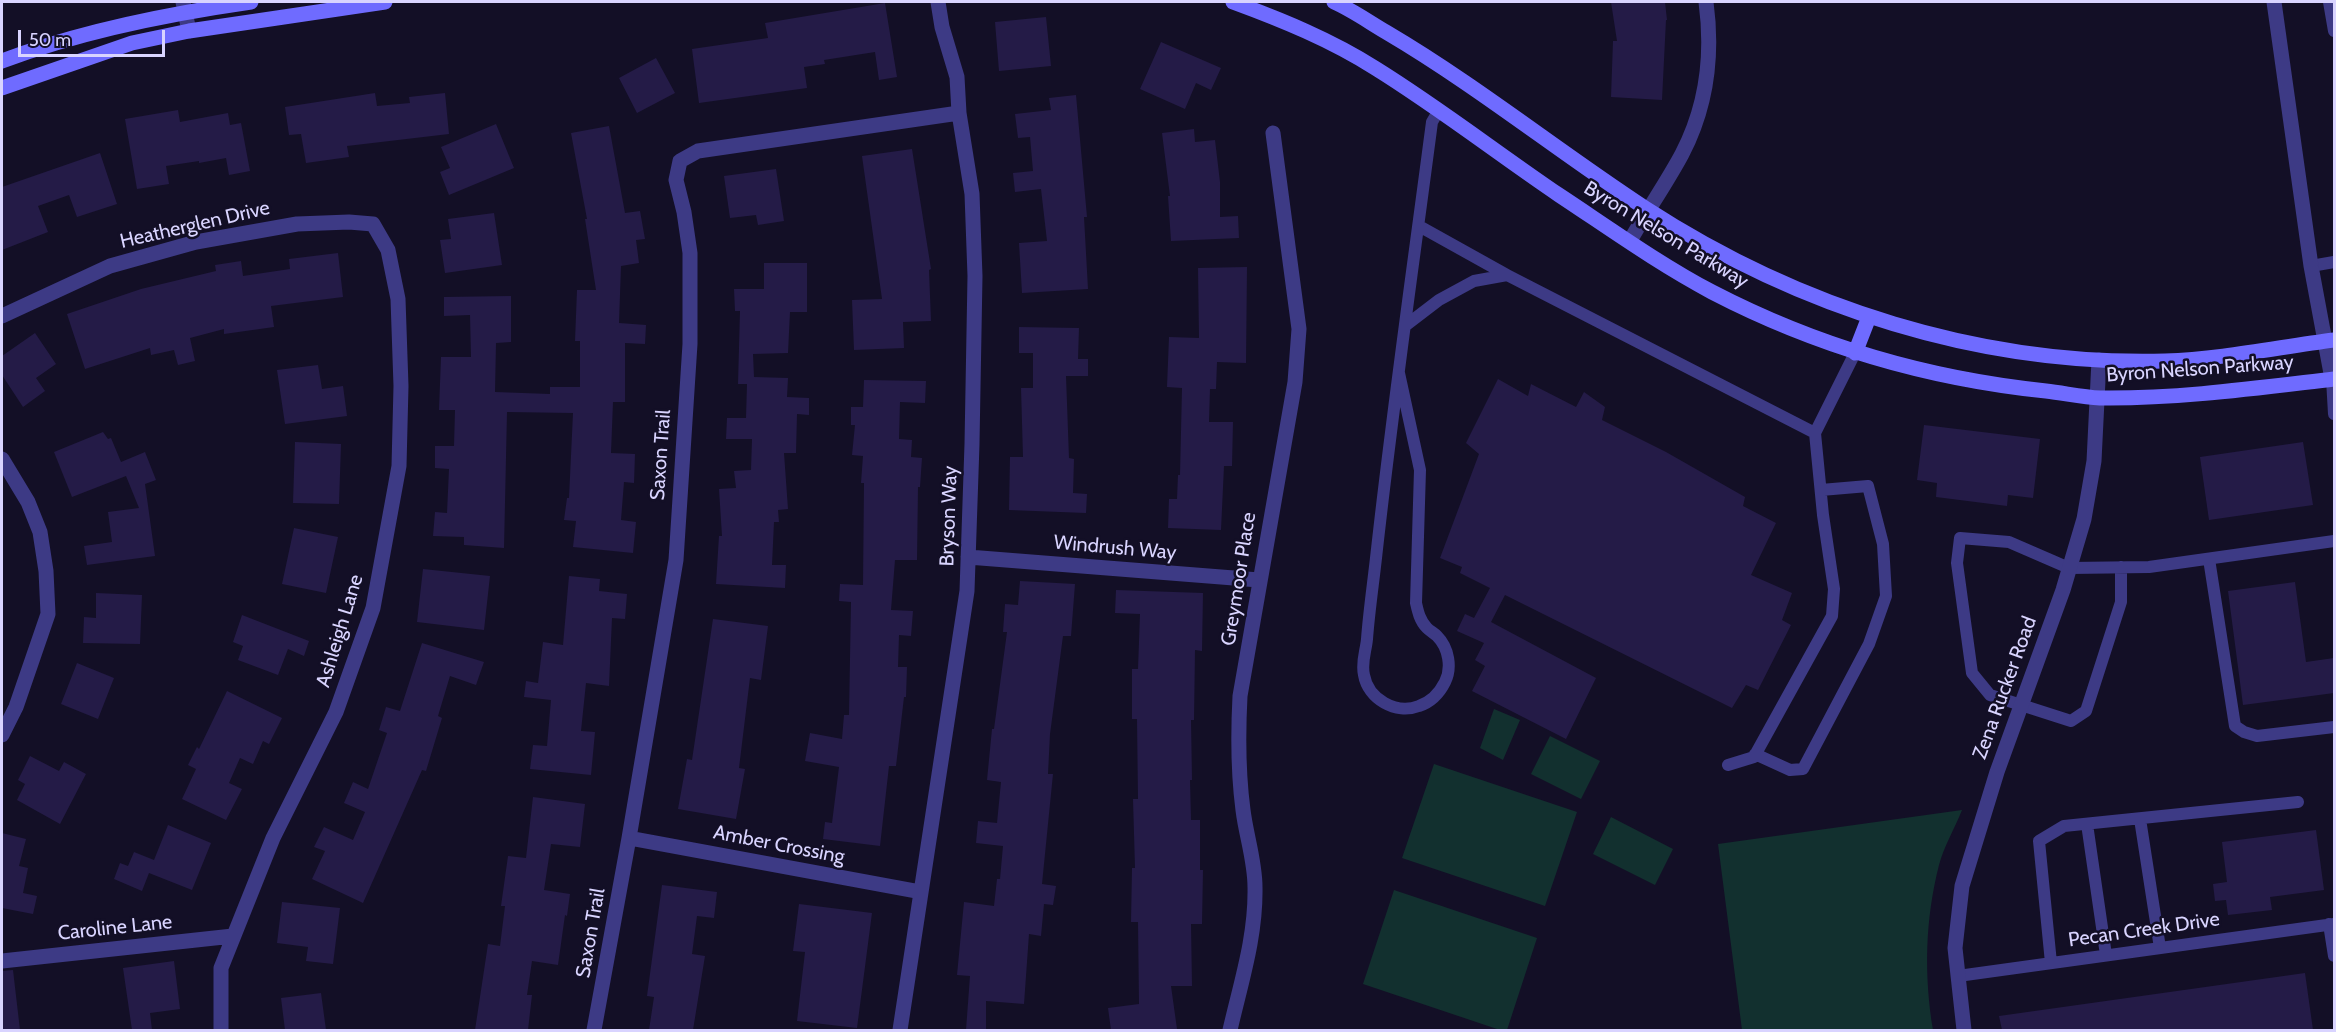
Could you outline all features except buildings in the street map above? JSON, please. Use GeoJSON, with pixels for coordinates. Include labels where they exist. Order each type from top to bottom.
{"type":"FeatureCollection","features":[{"type":"Feature","properties":{"kind":"street"},"geometry":{"type":"LineString","coordinates":[[2,61],[35,48],[184,6],[251,2]]}},
{"type":"Feature","properties":{"kind":"street"},"geometry":{"type":"LineString","coordinates":[[2,88],[132,43],[189,31],[355,4],[385,2]]}},
{"type":"Feature","properties":{"kind":"street","name":"Bryson Way"},"geometry":{"type":"LineString","coordinates":[[900,1030],[967,591],[975,276],[972,194],[959,113],[957,76],[942,27],[938,2]]}},
{"type":"Feature","properties":{"kind":"street","name":"Byron Nelson Parkway"},"geometry":{"type":"LineString","coordinates":[[1233,2],[1312,33],[1373,66],[1536,179],[1630,241],[1712,291],[1855,353],[1930,372],[2013,388],[2097,398],[2210,392],[2333,379]]}},
{"type":"Feature","properties":{"kind":"street","name":"Byron Nelson Parkway"},"geometry":{"type":"LineString","coordinates":[[1334,2],[1431,58],[1647,209],[1732,258],[1815,298],[1869,317],[1930,335],[1991,348],[2046,356],[2099,360],[2167,361],[2261,351],[2330,340]]}},
{"type":"Feature","properties":{"kind":"street"},"geometry":{"type":"LineString","coordinates":[[1630,241],[1682,153],[1699,114],[1708,78],[1710,34],[1706,2]]}},
{"type":"Feature","properties":{"kind":"street"},"geometry":{"type":"LineString","coordinates":[[2274,2],[2312,266],[2330,340],[2333,379]]}},
{"type":"Feature","properties":{"kind":"street"},"geometry":{"type":"LineString","coordinates":[[184,6],[189,31]]}},
{"type":"Feature","properties":{"kind":"street","name":"Saxon Trail"},"geometry":{"type":"LineString","coordinates":[[594,1030],[676,560],[690,344],[690,253],[684,212],[676,180],[680,162],[698,151],[959,113]]}},
{"type":"Feature","properties":{"kind":"street","name":"Greymoor Place"},"geometry":{"type":"LineString","coordinates":[[1230,1030],[1244,979],[1255,912],[1256,883],[1243,810],[1237,745],[1240,696],[1295,382],[1299,329],[1273,133]]}},
{"type":"Feature","properties":{"kind":"street","name":"Heatherglen Drive"},"geometry":{"type":"LineString","coordinates":[[2,316],[110,266],[196,242],[297,224],[349,222],[373,224]]}},
{"type":"Feature","properties":{"kind":"street","name":"Ashleigh Lane"},"geometry":{"type":"LineString","coordinates":[[221,1030],[221,968],[273,838],[336,712],[373,608],[399,466],[401,386],[398,299],[388,250],[373,224]]}},
{"type":"Feature","properties":{"kind":"street"},"geometry":{"type":"LineString","coordinates":[[1855,353],[1869,317]]}},
{"type":"Feature","properties":{"kind":"street","name":"Zena Rucker Road"},"geometry":{"type":"LineString","coordinates":[[1964,1030],[1955,948],[1962,885],[1997,772],[2084,519],[2094,461],[2099,360]]}},
{"type":"Feature","properties":{"kind":"street"},"geometry":{"type":"LineString","coordinates":[[2,459],[28,502],[40,532],[46,571],[48,614],[16,707],[2,735]]}},
{"type":"Feature","properties":{"kind":"street","name":"Windrush Way"},"geometry":{"type":"LineString","coordinates":[[968,557],[1259,580]]}},
{"type":"Feature","properties":{"kind":"street","name":"Amber Crossing"},"geometry":{"type":"LineString","coordinates":[[629,838],[921,892]]}},
{"type":"Feature","properties":{"kind":"street","name":"Caroline Lane"},"geometry":{"type":"LineString","coordinates":[[2,961],[233,936]]}},
{"type":"Feature","properties":{"kind":"lane"},"geometry":{"type":"LineString","coordinates":[[2329,2],[2334,31]]}},
{"type":"Feature","properties":{"kind":"lane"},"geometry":{"type":"LineString","coordinates":[[1400,373],[1420,470],[1416,603],[1418,614],[1426,627],[1438,636],[1449,663],[1447,678],[1441,691],[1430,701],[1418,707],[1404,709],[1390,706],[1378,699],[1369,689],[1362,662],[1367,642],[1405,326],[1432,122],[1439,110]]}},
{"type":"Feature","properties":{"kind":"lane"},"geometry":{"type":"LineString","coordinates":[[1419,226],[1507,275],[1815,433]]}},
{"type":"Feature","properties":{"kind":"lane"},"geometry":{"type":"LineString","coordinates":[[2312,266],[2334,262]]}},
{"type":"Feature","properties":{"kind":"lane"},"geometry":{"type":"LineString","coordinates":[[1405,326],[1439,300],[1474,281],[1507,275]]}},
{"type":"Feature","properties":{"kind":"lane"},"geometry":{"type":"LineString","coordinates":[[1728,765],[1754,758],[1832,616],[1834,590],[1815,433],[1855,353]]}},
{"type":"Feature","properties":{"kind":"lane"},"geometry":{"type":"LineString","coordinates":[[2333,379],[2334,414]]}},
{"type":"Feature","properties":{"kind":"lane"},"geometry":{"type":"LineString","coordinates":[[1755,754],[1790,770],[1803,769],[1869,644],[1886,596],[1882,544],[1868,486],[1821,489]]}},
{"type":"Feature","properties":{"kind":"lane"},"geometry":{"type":"LineString","coordinates":[[2121,567],[2121,602],[2086,711],[2072,721],[1990,695],[1972,673],[1957,563],[1960,538],[2009,542],[2069,568],[2121,567],[2149,567],[2334,541]]}},
{"type":"Feature","properties":{"kind":"lane"},"geometry":{"type":"LineString","coordinates":[[2209,559],[2235,726],[2244,732],[2258,736],[2334,727]]}},
{"type":"Feature","properties":{"kind":"lane"},"geometry":{"type":"LineString","coordinates":[[2051,963],[2039,841],[2064,826],[2298,802]]}},
{"type":"Feature","properties":{"kind":"lane"},"geometry":{"type":"LineString","coordinates":[[2140,819],[2160,948]]}},
{"type":"Feature","properties":{"kind":"lane"},"geometry":{"type":"LineString","coordinates":[[2087,824],[2106,955]]}},
{"type":"Feature","properties":{"kind":"lane"},"geometry":{"type":"LineString","coordinates":[[2332,924],[2334,956]]}},
{"type":"Feature","properties":{"kind":"lane","name":"Pecan Creek Drive"},"geometry":{"type":"LineString","coordinates":[[1958,976],[2332,924]]}},
{"type":"Feature","properties":{"kind":"green space"},"geometry":{"type":"Polygon","coordinates":[[[1494,709],[1520,720],[1503,760],[1480,748],[1494,709]]]}},
{"type":"Feature","properties":{"kind":"green space"},"geometry":{"type":"Polygon","coordinates":[[[1550,736],[1600,761],[1581,799],[1531,774],[1550,736]]]}},
{"type":"Feature","properties":{"kind":"green space"},"geometry":{"type":"Polygon","coordinates":[[[1434,764],[1577,812],[1545,906],[1402,858],[1434,764]]]}},
{"type":"Feature","properties":{"kind":"green space"},"geometry":{"type":"Polygon","coordinates":[[[1962,810],[1941,858],[1931,906],[1927,968],[1933,1030],[1742,1030],[1718,844],[1962,810]]]}},
{"type":"Feature","properties":{"kind":"green space"},"geometry":{"type":"Polygon","coordinates":[[[1611,817],[1673,849],[1655,885],[1593,854],[1611,817]]]}},
{"type":"Feature","properties":{"kind":"green space"},"geometry":{"type":"Polygon","coordinates":[[[1394,890],[1537,938],[1507,1030],[1500,1030],[1363,984],[1394,890]]]}}]}
